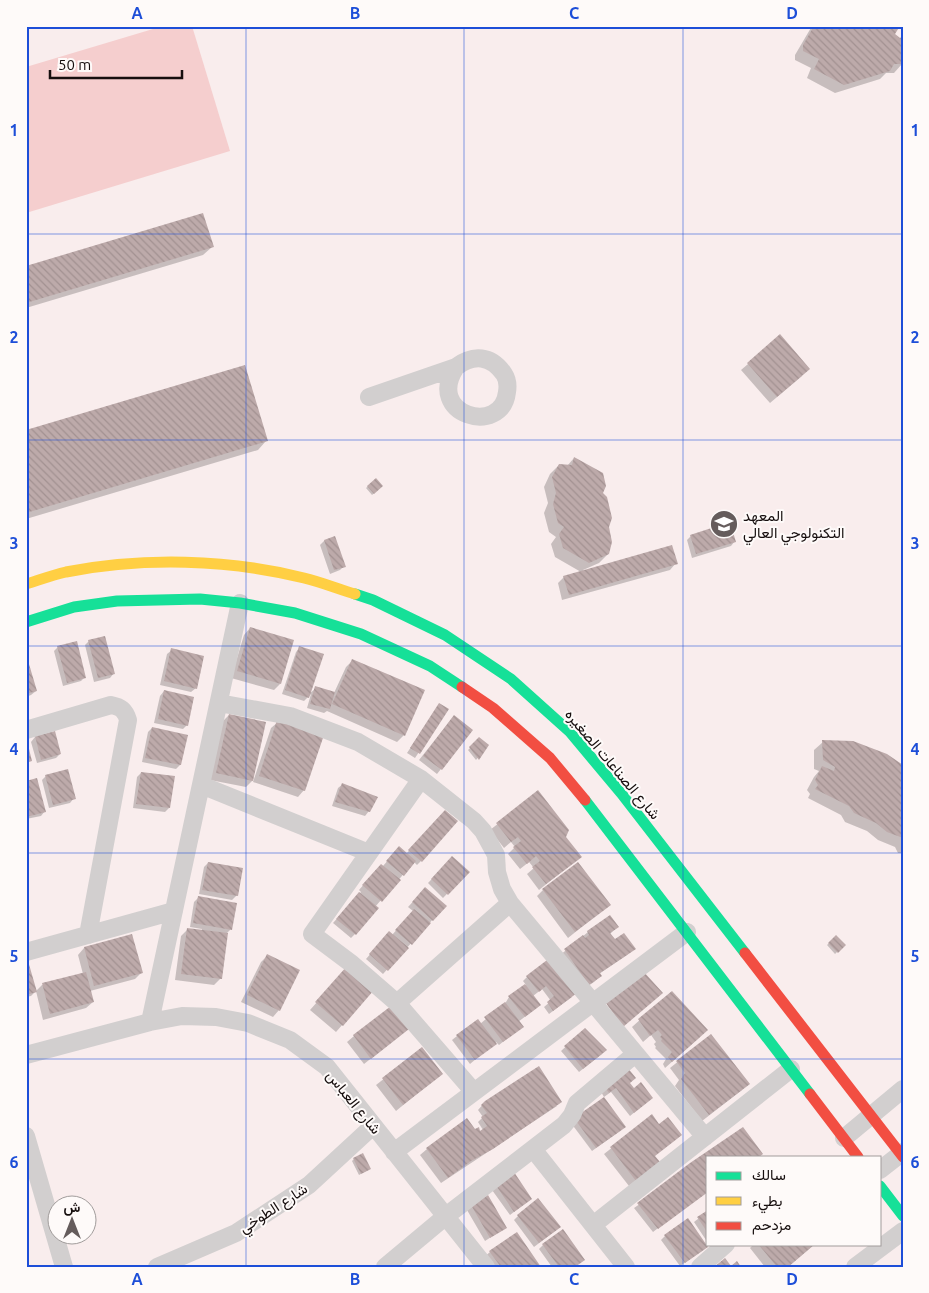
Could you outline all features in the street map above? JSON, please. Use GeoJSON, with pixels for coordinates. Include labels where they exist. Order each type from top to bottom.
{"type":"FeatureCollection","features":[{"type":"Feature","properties":{"kind":"street"},"geometry":{"type":"LineString","coordinates":[[369,396],[456,367]]}},
{"type":"Feature","properties":{"kind":"street","name":"شارع الصناعات الصغيره"},"geometry":{"type":"LineString","coordinates":[[26,584],[65,572],[123,564],[182,562],[240,566],[304,578],[373,600],[444,635],[511,678],[570,732],[621,792],[902,1155]]}},
{"type":"Feature","properties":{"kind":"street"},"geometry":{"type":"LineString","coordinates":[[26,622],[74,607],[117,601],[200,599],[240,603],[295,613],[361,634],[430,666],[493,708],[550,758],[598,816],[857,1156]]}},
{"type":"Feature","properties":{"kind":"street"},"geometry":{"type":"LineString","coordinates":[[150,1022],[240,603]]}},
{"type":"Feature","properties":{"kind":"street"},"geometry":{"type":"LineString","coordinates":[[218,703],[290,716],[358,742],[421,779],[474,820],[483,831],[496,855],[497,872],[502,889],[510,903],[705,1137]]}},
{"type":"Feature","properties":{"kind":"street"},"geometry":{"type":"LineString","coordinates":[[26,730],[111,705],[119,706],[126,712],[128,720],[88,935]]}},
{"type":"Feature","properties":{"kind":"street"},"geometry":{"type":"LineString","coordinates":[[421,779],[312,934],[352,964],[397,1003],[474,1092]]}},
{"type":"Feature","properties":{"kind":"street"},"geometry":{"type":"LineString","coordinates":[[201,785],[369,853]]}},
{"type":"Feature","properties":{"kind":"street"},"geometry":{"type":"LineString","coordinates":[[397,1003],[510,903]]}},
{"type":"Feature","properties":{"kind":"street"},"geometry":{"type":"LineString","coordinates":[[26,952],[174,911]]}},
{"type":"Feature","properties":{"kind":"street"},"geometry":{"type":"LineString","coordinates":[[394,1152],[687,932]]}},
{"type":"Feature","properties":{"kind":"street","name":"شارع العباس"},"geometry":{"type":"LineString","coordinates":[[26,1055],[150,1022],[182,1016],[216,1017],[248,1023],[290,1040],[327,1068],[486,1267]]}},
{"type":"Feature","properties":{"kind":"street"},"geometry":{"type":"LineString","coordinates":[[385,1267],[446,1216],[564,1125],[572,1115],[577,1103],[635,1054]]}},
{"type":"Feature","properties":{"kind":"street"},"geometry":{"type":"LineString","coordinates":[[593,1225],[791,1069]]}},
{"type":"Feature","properties":{"kind":"street"},"geometry":{"type":"LineString","coordinates":[[844,1138],[903,1089]]}},
{"type":"Feature","properties":{"kind":"street","name":"شارع الطوخي"},"geometry":{"type":"LineString","coordinates":[[157,1267],[236,1233],[309,1185],[374,1126]]}},
{"type":"Feature","properties":{"kind":"street"},"geometry":{"type":"LineString","coordinates":[[26,1136],[64,1267]]}},
{"type":"Feature","properties":{"kind":"street"},"geometry":{"type":"LineString","coordinates":[[533,1149],[626,1267]]}},
{"type":"Feature","properties":{"kind":"street"},"geometry":{"type":"LineString","coordinates":[[882,1169],[902,1155]]}},
{"type":"Feature","properties":{"kind":"street"},"geometry":{"type":"LineString","coordinates":[[882,1189],[903,1216]]}},
{"type":"Feature","properties":{"kind":"street"},"geometry":{"type":"LineString","coordinates":[[855,1267],[903,1231]]}},
{"type":"Feature","properties":{"kind":"street"},"geometry":{"type":"LineString","coordinates":[[700,1267],[724,1246]]}},
{"type":"Feature","properties":{"kind":"shaded area"},"geometry":{"type":"Polygon","coordinates":[[[163,26],[192,26],[230,151],[26,213],[26,67],[163,26]]]}},
{"type":"Feature","properties":{"kind":"building"},"geometry":{"type":"Polygon","coordinates":[[[814,26],[900,26],[895,34],[900,38],[903,36],[903,64],[894,64],[890,71],[844,85],[814,69],[819,59],[803,51],[803,45],[814,26]]]}},
{"type":"Feature","properties":{"kind":"building"},"geometry":{"type":"Polygon","coordinates":[[[203,213],[214,247],[26,303],[26,266],[203,213]]]}},
{"type":"Feature","properties":{"kind":"building"},"geometry":{"type":"Polygon","coordinates":[[[780,334],[810,369],[777,397],[747,363],[780,334]]]}},
{"type":"Feature","properties":{"kind":"building"},"geometry":{"type":"Polygon","coordinates":[[[245,365],[268,441],[26,513],[26,430],[245,365]]]}},
{"type":"Feature","properties":{"kind":"building"},"geometry":{"type":"Polygon","coordinates":[[[574,457],[603,473],[606,486],[603,493],[607,497],[612,518],[609,527],[612,542],[609,554],[589,563],[563,548],[559,534],[564,527],[558,523],[553,504],[556,493],[552,477],[559,464],[572,465],[574,457]]]}},
{"type":"Feature","properties":{"kind":"building"},"geometry":{"type":"Polygon","coordinates":[[[376,478],[383,486],[374,494],[367,486],[376,478]]]}},
{"type":"Feature","properties":{"kind":"building"},"geometry":{"type":"Polygon","coordinates":[[[730,522],[736,542],[696,554],[690,535],[730,522]]]}},
{"type":"Feature","properties":{"kind":"building"},"geometry":{"type":"Polygon","coordinates":[[[335,536],[346,567],[334,570],[324,540],[335,536]]]}},
{"type":"Feature","properties":{"kind":"building"},"geometry":{"type":"Polygon","coordinates":[[[672,545],[678,564],[569,595],[563,576],[672,545]]]}},
{"type":"Feature","properties":{"kind":"building"},"geometry":{"type":"Polygon","coordinates":[[[250,627],[294,640],[281,684],[237,671],[250,627]]]}},
{"type":"Feature","properties":{"kind":"building"},"geometry":{"type":"Polygon","coordinates":[[[105,636],[115,674],[98,678],[88,640],[105,636]]]}},
{"type":"Feature","properties":{"kind":"building"},"geometry":{"type":"Polygon","coordinates":[[[77,641],[86,678],[67,683],[57,646],[77,641]]]}},
{"type":"Feature","properties":{"kind":"building"},"geometry":{"type":"Polygon","coordinates":[[[299,646],[324,654],[309,698],[285,690],[299,646]]]}},
{"type":"Feature","properties":{"kind":"building"},"geometry":{"type":"Polygon","coordinates":[[[171,648],[204,656],[197,689],[164,681],[171,648]]]}},
{"type":"Feature","properties":{"kind":"building"},"geometry":{"type":"Polygon","coordinates":[[[26,654],[37,691],[26,694],[26,654]]]}},
{"type":"Feature","properties":{"kind":"building"},"geometry":{"type":"Polygon","coordinates":[[[352,659],[425,690],[405,736],[332,704],[352,659]]]}},
{"type":"Feature","properties":{"kind":"building"},"geometry":{"type":"Polygon","coordinates":[[[315,686],[335,692],[330,709],[310,704],[315,686]]]}},
{"type":"Feature","properties":{"kind":"building"},"geometry":{"type":"Polygon","coordinates":[[[164,690],[194,697],[188,726],[158,719],[164,690]]]}},
{"type":"Feature","properties":{"kind":"building"},"geometry":{"type":"Polygon","coordinates":[[[439,703],[449,709],[420,754],[410,748],[439,703]]]}},
{"type":"Feature","properties":{"kind":"building"},"geometry":{"type":"Polygon","coordinates":[[[229,714],[266,722],[253,781],[216,773],[229,714]]]}},
{"type":"Feature","properties":{"kind":"building"},"geometry":{"type":"Polygon","coordinates":[[[454,715],[473,730],[442,770],[423,756],[454,715]]]}},
{"type":"Feature","properties":{"kind":"building"},"geometry":{"type":"Polygon","coordinates":[[[277,720],[324,735],[305,791],[259,776],[277,720]]]}},
{"type":"Feature","properties":{"kind":"building"},"geometry":{"type":"Polygon","coordinates":[[[152,727],[188,735],[181,765],[145,758],[152,727]]]}},
{"type":"Feature","properties":{"kind":"building"},"geometry":{"type":"Polygon","coordinates":[[[55,731],[61,754],[41,760],[35,736],[55,731]]]}},
{"type":"Feature","properties":{"kind":"building"},"geometry":{"type":"Polygon","coordinates":[[[479,737],[489,745],[479,760],[469,747],[479,737]]]}},
{"type":"Feature","properties":{"kind":"building"},"geometry":{"type":"Polygon","coordinates":[[[822,740],[853,741],[887,754],[903,765],[903,838],[887,832],[876,823],[854,813],[849,806],[815,789],[818,785],[815,780],[822,766],[834,771],[835,767],[823,760],[822,740]]]}},
{"type":"Feature","properties":{"kind":"building"},"geometry":{"type":"Polygon","coordinates":[[[26,742],[32,761],[26,763],[26,742]]]}},
{"type":"Feature","properties":{"kind":"building"},"geometry":{"type":"Polygon","coordinates":[[[68,769],[76,799],[53,805],[45,775],[68,769]]]}},
{"type":"Feature","properties":{"kind":"building"},"geometry":{"type":"Polygon","coordinates":[[[141,772],[175,776],[170,808],[136,804],[141,772]]]}},
{"type":"Feature","properties":{"kind":"building"},"geometry":{"type":"Polygon","coordinates":[[[37,778],[46,812],[26,817],[26,781],[37,778]]]}},
{"type":"Feature","properties":{"kind":"building"},"geometry":{"type":"Polygon","coordinates":[[[342,783],[378,797],[370,812],[335,802],[342,783]]]}},
{"type":"Feature","properties":{"kind":"building"},"geometry":{"type":"Polygon","coordinates":[[[538,790],[569,830],[566,837],[582,857],[546,884],[532,867],[540,861],[536,856],[527,864],[513,847],[521,841],[518,837],[511,842],[496,823],[538,790]]]}},
{"type":"Feature","properties":{"kind":"building"},"geometry":{"type":"Polygon","coordinates":[[[445,810],[458,821],[422,862],[408,850],[445,810]]]}},
{"type":"Feature","properties":{"kind":"building"},"geometry":{"type":"Polygon","coordinates":[[[399,846],[416,861],[404,876],[386,861],[399,846]]]}},
{"type":"Feature","properties":{"kind":"building"},"geometry":{"type":"Polygon","coordinates":[[[452,856],[470,872],[448,895],[431,879],[452,856]]]}},
{"type":"Feature","properties":{"kind":"building"},"geometry":{"type":"Polygon","coordinates":[[[208,862],[243,868],[238,896],[202,890],[208,862]]]}},
{"type":"Feature","properties":{"kind":"building"},"geometry":{"type":"Polygon","coordinates":[[[578,862],[611,905],[575,932],[542,889],[578,862]]]}},
{"type":"Feature","properties":{"kind":"building"},"geometry":{"type":"Polygon","coordinates":[[[381,864],[401,880],[382,902],[362,885],[381,864]]]}},
{"type":"Feature","properties":{"kind":"building"},"geometry":{"type":"Polygon","coordinates":[[[425,887],[447,906],[433,921],[412,902],[425,887]]]}},
{"type":"Feature","properties":{"kind":"building"},"geometry":{"type":"Polygon","coordinates":[[[359,892],[379,908],[356,935],[336,919],[359,892]]]}},
{"type":"Feature","properties":{"kind":"building"},"geometry":{"type":"Polygon","coordinates":[[[198,896],[237,903],[232,930],[193,923],[198,896]]]}},
{"type":"Feature","properties":{"kind":"building"},"geometry":{"type":"Polygon","coordinates":[[[414,909],[431,923],[412,945],[395,930],[414,909]]]}},
{"type":"Feature","properties":{"kind":"building"},"geometry":{"type":"Polygon","coordinates":[[[610,915],[619,927],[610,933],[615,939],[624,933],[636,949],[600,973],[602,976],[589,985],[564,949],[583,935],[585,938],[589,935],[587,931],[610,915]]]}},
{"type":"Feature","properties":{"kind":"building"},"geometry":{"type":"Polygon","coordinates":[[[187,928],[228,933],[222,979],[181,974],[187,928]]]}},
{"type":"Feature","properties":{"kind":"building"},"geometry":{"type":"Polygon","coordinates":[[[389,931],[409,948],[388,971],[369,954],[389,931]]]}},
{"type":"Feature","properties":{"kind":"building"},"geometry":{"type":"Polygon","coordinates":[[[132,934],[143,973],[94,986],[84,947],[132,934]]]}},
{"type":"Feature","properties":{"kind":"building"},"geometry":{"type":"Polygon","coordinates":[[[836,935],[846,945],[838,953],[828,943],[836,935]]]}},
{"type":"Feature","properties":{"kind":"building"},"geometry":{"type":"Polygon","coordinates":[[[267,954],[300,970],[280,1011],[247,995],[267,954]]]}},
{"type":"Feature","properties":{"kind":"building"},"geometry":{"type":"Polygon","coordinates":[[[551,957],[577,993],[553,1011],[547,1002],[554,996],[546,986],[539,992],[526,976],[551,957]]]}},
{"type":"Feature","properties":{"kind":"building"},"geometry":{"type":"Polygon","coordinates":[[[28,961],[37,992],[26,995],[26,962],[28,961]]]}},
{"type":"Feature","properties":{"kind":"building"},"geometry":{"type":"Polygon","coordinates":[[[347,966],[374,990],[343,1026],[315,1002],[347,966]]]}},
{"type":"Feature","properties":{"kind":"building"},"geometry":{"type":"Polygon","coordinates":[[[643,971],[663,993],[623,1027],[603,999],[643,971]]]}},
{"type":"Feature","properties":{"kind":"building"},"geometry":{"type":"Polygon","coordinates":[[[86,972],[94,1002],[50,1014],[42,983],[86,972]]]}},
{"type":"Feature","properties":{"kind":"building"},"geometry":{"type":"Polygon","coordinates":[[[525,984],[541,1005],[525,1017],[508,996],[525,984]]]}},
{"type":"Feature","properties":{"kind":"building"},"geometry":{"type":"Polygon","coordinates":[[[672,991],[708,1030],[672,1062],[668,1057],[672,1052],[661,1041],[660,1037],[662,1035],[658,1030],[650,1036],[638,1019],[672,991]]]}},
{"type":"Feature","properties":{"kind":"building"},"geometry":{"type":"Polygon","coordinates":[[[505,1002],[524,1027],[503,1042],[484,1017],[505,1002]]]}},
{"type":"Feature","properties":{"kind":"building"},"geometry":{"type":"Polygon","coordinates":[[[391,1006],[409,1029],[371,1059],[353,1035],[391,1006]]]}},
{"type":"Feature","properties":{"kind":"building"},"geometry":{"type":"Polygon","coordinates":[[[478,1019],[497,1044],[475,1060],[456,1035],[478,1019]]]}},
{"type":"Feature","properties":{"kind":"building"},"geometry":{"type":"Polygon","coordinates":[[[585,1028],[607,1050],[583,1069],[564,1046],[585,1028]]]}},
{"type":"Feature","properties":{"kind":"building"},"geometry":{"type":"Polygon","coordinates":[[[711,1034],[750,1084],[709,1115],[681,1079],[685,1073],[676,1061],[711,1034]]]}},
{"type":"Feature","properties":{"kind":"building"},"geometry":{"type":"Polygon","coordinates":[[[422,1047],[443,1074],[403,1105],[382,1078],[422,1047]]]}},
{"type":"Feature","properties":{"kind":"building"},"geometry":{"type":"Polygon","coordinates":[[[539,1066],[562,1102],[448,1178],[426,1148],[467,1118],[475,1129],[479,1127],[480,1131],[487,1126],[481,1117],[487,1113],[481,1105],[539,1066]]]}},
{"type":"Feature","properties":{"kind":"building"},"geometry":{"type":"Polygon","coordinates":[[[627,1067],[636,1078],[630,1083],[634,1088],[641,1082],[653,1098],[634,1113],[616,1088],[609,1093],[603,1085],[627,1067]]]}},
{"type":"Feature","properties":{"kind":"building"},"geometry":{"type":"Polygon","coordinates":[[[604,1097],[626,1127],[596,1148],[574,1118],[604,1097]]]}},
{"type":"Feature","properties":{"kind":"building"},"geometry":{"type":"Polygon","coordinates":[[[652,1114],[659,1124],[668,1117],[682,1135],[655,1156],[660,1162],[636,1181],[610,1147],[652,1114]]]}},
{"type":"Feature","properties":{"kind":"building"},"geometry":{"type":"Polygon","coordinates":[[[743,1127],[763,1154],[760,1156],[706,1156],[706,1193],[658,1229],[637,1203],[690,1163],[743,1127]]]}},
{"type":"Feature","properties":{"kind":"building"},"geometry":{"type":"Polygon","coordinates":[[[363,1153],[371,1169],[361,1174],[353,1158],[363,1153]]]}},
{"type":"Feature","properties":{"kind":"building"},"geometry":{"type":"Polygon","coordinates":[[[514,1172],[532,1199],[514,1212],[495,1184],[514,1172]]]}},
{"type":"Feature","properties":{"kind":"building"},"geometry":{"type":"Polygon","coordinates":[[[488,1195],[507,1228],[490,1238],[471,1205],[488,1195]]]}},
{"type":"Feature","properties":{"kind":"building"},"geometry":{"type":"Polygon","coordinates":[[[538,1198],[561,1227],[539,1243],[517,1215],[538,1198]]]}},
{"type":"Feature","properties":{"kind":"building"},"geometry":{"type":"Polygon","coordinates":[[[706,1211],[706,1230],[697,1217],[706,1211]]]}},
{"type":"Feature","properties":{"kind":"building"},"geometry":{"type":"Polygon","coordinates":[[[688,1218],[708,1247],[685,1263],[664,1235],[688,1218]]]}},
{"type":"Feature","properties":{"kind":"building"},"geometry":{"type":"Polygon","coordinates":[[[563,1229],[585,1260],[575,1267],[559,1267],[542,1244],[563,1229]]]}},
{"type":"Feature","properties":{"kind":"building"},"geometry":{"type":"Polygon","coordinates":[[[517,1232],[541,1267],[501,1267],[489,1251],[517,1232]]]}},
{"type":"Feature","properties":{"kind":"building"},"geometry":{"type":"Polygon","coordinates":[[[760,1246],[813,1246],[788,1267],[777,1267],[760,1246]]]}},
{"type":"Feature","properties":{"kind":"building"},"geometry":{"type":"Polygon","coordinates":[[[725,1258],[731,1266],[737,1261],[741,1267],[714,1267],[725,1258]]]}},
{"type":"Feature","properties":{"kind":"traffic: fast"},"geometry":{"type":"LineString","coordinates":[[355,594],[373,600],[445,635],[511,679],[570,732],[621,793],[745,953]]}},
{"type":"Feature","properties":{"kind":"traffic: fast"},"geometry":{"type":"LineString","coordinates":[[26,622],[74,607],[117,601],[200,599],[240,603],[295,613],[361,634],[430,666],[462,687]]}},
{"type":"Feature","properties":{"kind":"traffic: fast"},"geometry":{"type":"LineString","coordinates":[[585,800],[810,1094]]}},
{"type":"Feature","properties":{"kind":"traffic: fast"},"geometry":{"type":"LineString","coordinates":[[882,1189],[903,1216]]}},
{"type":"Feature","properties":{"kind":"traffic: slow"},"geometry":{"type":"LineString","coordinates":[[26,584],[66,572],[95,567],[155,562],[185,562],[246,567],[275,572],[310,580],[355,594]]}},
{"type":"Feature","properties":{"kind":"traffic: jam"},"geometry":{"type":"LineString","coordinates":[[462,687],[493,708],[550,758],[585,800]]}},
{"type":"Feature","properties":{"kind":"traffic: jam"},"geometry":{"type":"LineString","coordinates":[[745,953],[903,1157]]}},
{"type":"Feature","properties":{"kind":"traffic: jam"},"geometry":{"type":"LineString","coordinates":[[810,1094],[857,1156]]}},
{"type":"Feature","properties":{"kind":"place","name":"المعهد التكنولوجي العالي"},"geometry":{"type":"Point","coordinates":[724,524]}}]}
